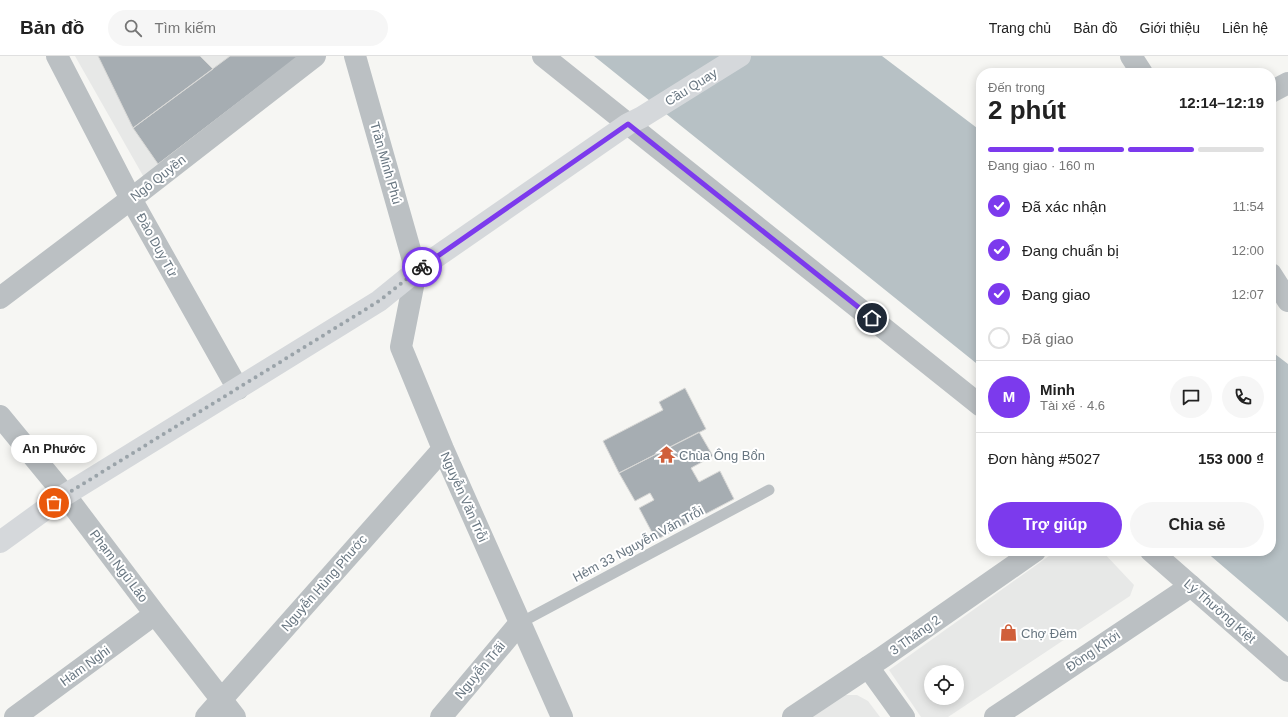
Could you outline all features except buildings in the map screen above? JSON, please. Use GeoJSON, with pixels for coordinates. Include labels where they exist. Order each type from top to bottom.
{"type":"FeatureCollection","features":[{"type":"Feature","properties":{"kind":"main road","name":"Cầu Quay"},"geometry":{"type":"LineString","coordinates":[[0,542],[65,495],[379,301],[416,271],[635,121],[740,56]]}},
{"type":"Feature","properties":{"kind":"street","name":"Đào Duy Từ"},"geometry":{"type":"LineString","coordinates":[[57,56],[131,199],[238,389]]}},
{"type":"Feature","properties":{"kind":"street","name":"Ngô Quyền"},"geometry":{"type":"LineString","coordinates":[[0,298],[131,199],[314,56]]}},
{"type":"Feature","properties":{"kind":"street","name":"Trần Minh Phú"},"geometry":{"type":"LineString","coordinates":[[355,56],[416,271]]}},
{"type":"Feature","properties":{"kind":"street"},"geometry":{"type":"LineString","coordinates":[[543,56],[635,121],[976,402]]}},
{"type":"Feature","properties":{"kind":"street"},"geometry":{"type":"LineString","coordinates":[[1131,56],[1139,68]]}},
{"type":"Feature","properties":{"kind":"street"},"geometry":{"type":"LineString","coordinates":[[1276,89],[1288,83]]}},
{"type":"Feature","properties":{"kind":"street","name":"Nguyễn Văn Trỗi"},"geometry":{"type":"LineString","coordinates":[[416,271],[401,347],[443,449],[562,717]]}},
{"type":"Feature","properties":{"kind":"street"},"geometry":{"type":"LineString","coordinates":[[1276,282],[1288,301]]}},
{"type":"Feature","properties":{"kind":"street","name":"Phạm Ngũ Lão"},"geometry":{"type":"LineString","coordinates":[[0,416],[65,495],[235,717]]}},
{"type":"Feature","properties":{"kind":"street","name":"Nguyễn Hùng Phước"},"geometry":{"type":"LineString","coordinates":[[206,717],[443,449]]}},
{"type":"Feature","properties":{"kind":"street","name":"3 Tháng 2"},"geometry":{"type":"LineString","coordinates":[[793,717],[1028,556]]}},
{"type":"Feature","properties":{"kind":"street","name":"Lý Thường Kiệt"},"geometry":{"type":"LineString","coordinates":[[1157,556],[1288,671]]}},
{"type":"Feature","properties":{"kind":"street","name":"Đồng Khởi"},"geometry":{"type":"LineString","coordinates":[[995,717],[1191,586]]}},
{"type":"Feature","properties":{"kind":"street","name":"Hàm Nghi"},"geometry":{"type":"LineString","coordinates":[[15,717],[155,614]]}},
{"type":"Feature","properties":{"kind":"street","name":"Nguyễn Trãi"},"geometry":{"type":"LineString","coordinates":[[441,717],[520,623]]}},
{"type":"Feature","properties":{"kind":"street"},"geometry":{"type":"LineString","coordinates":[[868,667],[904,717]]}},
{"type":"Feature","properties":{"kind":"lane","name":"Hẻm 33 Nguyễn Văn Trỗi"},"geometry":{"type":"LineString","coordinates":[[520,623],[769,490]]}},
{"type":"Feature","properties":{"kind":"shaded area"},"geometry":{"type":"Polygon","coordinates":[[[75,56],[302,56],[146,181],[75,56]]]}},
{"type":"Feature","properties":{"kind":"shaded area"},"geometry":{"type":"Polygon","coordinates":[[[594,56],[882,56],[976,127],[976,363],[594,56]]]}},
{"type":"Feature","properties":{"kind":"shaded area"},"geometry":{"type":"Polygon","coordinates":[[[1276,355],[1288,364],[1288,622],[1211,556],[1276,556],[1276,355]]]}},
{"type":"Feature","properties":{"kind":"shaded area","name":"Chợ Đêm"},"geometry":{"type":"Polygon","coordinates":[[[1049,556],[1107,556],[1134,585],[1130,596],[948,717],[921,717],[889,670],[1049,556]]]}},
{"type":"Feature","properties":{"kind":"shaded area"},"geometry":{"type":"Polygon","coordinates":[[[841,695],[857,695],[868,701],[880,717],[810,717],[841,695]]]}},
{"type":"Feature","properties":{"kind":"way so far"},"geometry":{"type":"LineString","coordinates":[[54,503],[379,301],[422,267]]}},
{"type":"Feature","properties":{"kind":"place","name":"Chùa Ông Bổn"},"geometry":{"type":"Point","coordinates":[666,455]}},
{"type":"Feature","properties":{"kind":"place","name":"An Phước"},"geometry":{"type":"Point","coordinates":[54,503]}},
{"type":"Feature","properties":{"kind":"place","name":"Chợ Đêm"},"geometry":{"type":"Point","coordinates":[1008,633]}},
{"type":"Feature","properties":{"kind":"route"},"geometry":{"type":"LineString","coordinates":[[422,267],[628,124],[872,318]]}}]}
